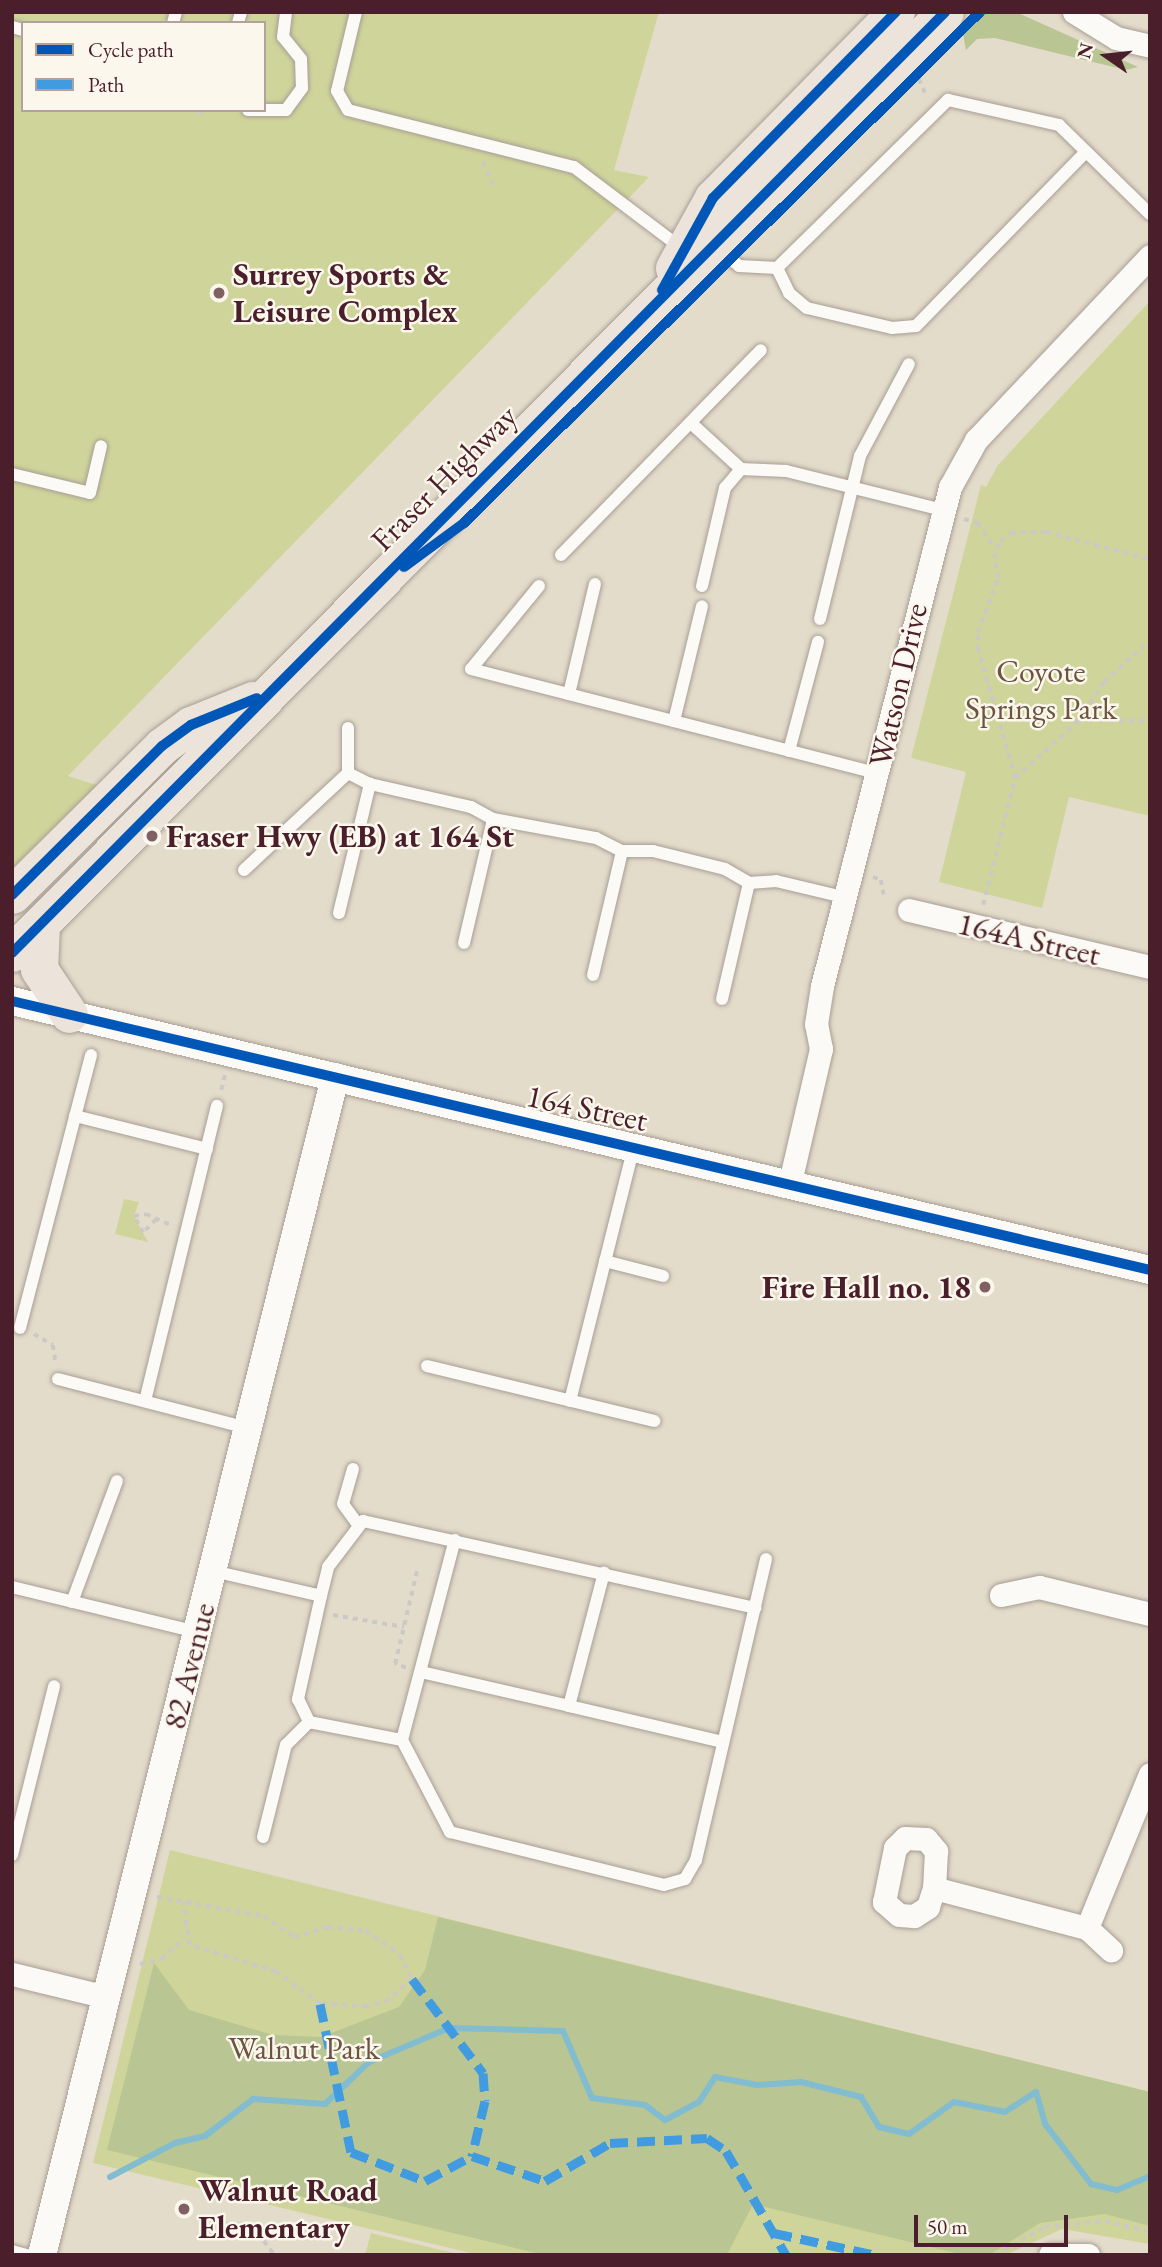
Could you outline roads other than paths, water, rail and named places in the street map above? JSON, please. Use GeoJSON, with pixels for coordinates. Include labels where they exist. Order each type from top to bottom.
{"type":"FeatureCollection","features":[{"type":"Feature","properties":{"kind":"main road","name":"Fraser Highway"},"geometry":{"type":"LineString","coordinates":[[699,247],[713,198],[895,12]]}},
{"type":"Feature","properties":{"kind":"main road","name":"Fraser Highway"},"geometry":{"type":"LineString","coordinates":[[12,953],[650,311],[699,247],[945,12]]}},
{"type":"Feature","properties":{"kind":"main road","name":"Fraser Highway"},"geometry":{"type":"LineString","coordinates":[[12,895],[162,746],[191,725],[278,685]]}},
{"type":"Feature","properties":{"kind":"main road"},"geometry":{"type":"LineString","coordinates":[[41,924],[39,969],[69,1014]]}},
{"type":"Feature","properties":{"kind":"street"},"geometry":{"type":"LineString","coordinates":[[1079,13],[1116,38],[1150,46]]}},
{"type":"Feature","properties":{"kind":"street","name":"Watson Drive"},"geometry":{"type":"LineString","coordinates":[[790,1182],[821,1049],[817,1011],[843,897],[954,515],[960,463],[976,440],[1150,256]]}},
{"type":"Feature","properties":{"kind":"street","name":"164A Street"},"geometry":{"type":"LineString","coordinates":[[909,910],[1150,967]]}},
{"type":"Feature","properties":{"kind":"street","name":"164 Street"},"geometry":{"type":"LineString","coordinates":[[12,1001],[635,1145],[1150,1270]]}},
{"type":"Feature","properties":{"kind":"street","name":"82 Avenue"},"geometry":{"type":"LineString","coordinates":[[42,2255],[335,1077]]}},
{"type":"Feature","properties":{"kind":"street"},"geometry":{"type":"LineString","coordinates":[[1001,1595],[1039,1587],[1150,1614]]}},
{"type":"Feature","properties":{"kind":"street"},"geometry":{"type":"LineString","coordinates":[[1087,1928],[1150,1774]]}},
{"type":"Feature","properties":{"kind":"street"},"geometry":{"type":"LineString","coordinates":[[934,1888],[1087,1928],[1111,1950]]}},
{"type":"Feature","properties":{"kind":"street"},"geometry":{"type":"LineString","coordinates":[[12,1974],[106,1997]]}},
{"type":"Feature","properties":{"kind":"street"},"geometry":{"type":"LineString","coordinates":[[1050,2255],[1088,2255]]}},
{"type":"Feature","properties":{"kind":"lane"},"geometry":{"type":"LineString","coordinates":[[266,110],[286,110],[302,88],[301,59],[283,37],[286,12]]}},
{"type":"Feature","properties":{"kind":"lane"},"geometry":{"type":"LineString","coordinates":[[356,12],[337,90],[348,110],[574,167],[699,247],[739,266],[777,268],[935,107],[962,100],[1049,121],[1150,214]]}},
{"type":"Feature","properties":{"kind":"lane"},"geometry":{"type":"LineString","coordinates":[[777,268],[789,293],[807,308],[892,328],[916,326],[1085,153]]}},
{"type":"Feature","properties":{"kind":"lane"},"geometry":{"type":"LineString","coordinates":[[561,555],[761,350]]}},
{"type":"Feature","properties":{"kind":"lane"},"geometry":{"type":"LineString","coordinates":[[820,619],[860,456],[909,364]]}},
{"type":"Feature","properties":{"kind":"lane"},"geometry":{"type":"LineString","coordinates":[[691,423],[741,469],[771,468],[954,515]]}},
{"type":"Feature","properties":{"kind":"lane"},"geometry":{"type":"LineString","coordinates":[[12,474],[90,493],[101,446]]}},
{"type":"Feature","properties":{"kind":"lane"},"geometry":{"type":"LineString","coordinates":[[702,586],[725,488],[741,469]]}},
{"type":"Feature","properties":{"kind":"lane"},"geometry":{"type":"LineString","coordinates":[[569,694],[595,584]]}},
{"type":"Feature","properties":{"kind":"lane"},"geometry":{"type":"LineString","coordinates":[[539,586],[471,669],[877,773]]}},
{"type":"Feature","properties":{"kind":"lane"},"geometry":{"type":"LineString","coordinates":[[674,721],[702,606]]}},
{"type":"Feature","properties":{"kind":"lane"},"geometry":{"type":"LineString","coordinates":[[789,751],[818,642]]}},
{"type":"Feature","properties":{"kind":"lane"},"geometry":{"type":"LineString","coordinates":[[244,870],[348,773],[348,728]]}},
{"type":"Feature","properties":{"kind":"lane"},"geometry":{"type":"LineString","coordinates":[[348,773],[370,784],[471,807],[493,818],[596,838],[622,851],[689,860],[732,871],[749,883],[776,881],[843,897]]}},
{"type":"Feature","properties":{"kind":"lane"},"geometry":{"type":"LineString","coordinates":[[339,913],[370,784]]}},
{"type":"Feature","properties":{"kind":"lane"},"geometry":{"type":"LineString","coordinates":[[464,943],[493,818]]}},
{"type":"Feature","properties":{"kind":"lane"},"geometry":{"type":"LineString","coordinates":[[593,975],[622,851]]}},
{"type":"Feature","properties":{"kind":"lane"},"geometry":{"type":"LineString","coordinates":[[722,999],[749,883]]}},
{"type":"Feature","properties":{"kind":"lane"},"geometry":{"type":"LineString","coordinates":[[20,1328],[91,1055]]}},
{"type":"Feature","properties":{"kind":"lane"},"geometry":{"type":"LineString","coordinates":[[145,1401],[217,1106]]}},
{"type":"Feature","properties":{"kind":"lane"},"geometry":{"type":"LineString","coordinates":[[75,1116],[207,1149]]}},
{"type":"Feature","properties":{"kind":"lane"},"geometry":{"type":"LineString","coordinates":[[570,1401],[635,1145]]}},
{"type":"Feature","properties":{"kind":"lane"},"geometry":{"type":"LineString","coordinates":[[605,1261],[663,1276]]}},
{"type":"Feature","properties":{"kind":"lane"},"geometry":{"type":"LineString","coordinates":[[427,1366],[654,1421]]}},
{"type":"Feature","properties":{"kind":"lane"},"geometry":{"type":"LineString","coordinates":[[58,1380],[248,1429]]}},
{"type":"Feature","properties":{"kind":"lane"},"geometry":{"type":"LineString","coordinates":[[354,1469],[343,1504],[359,1526]]}},
{"type":"Feature","properties":{"kind":"lane"},"geometry":{"type":"LineString","coordinates":[[72,1602],[117,1481]]}},
{"type":"Feature","properties":{"kind":"lane"},"geometry":{"type":"LineString","coordinates":[[309,1721],[298,1699],[328,1567],[363,1521],[755,1608]]}},
{"type":"Feature","properties":{"kind":"lane"},"geometry":{"type":"LineString","coordinates":[[455,1540],[418,1671],[402,1741],[450,1832],[664,1885],[685,1879],[695,1860],[766,1559]]}},
{"type":"Feature","properties":{"kind":"lane"},"geometry":{"type":"LineString","coordinates":[[212,1571],[321,1596]]}},
{"type":"Feature","properties":{"kind":"lane"},"geometry":{"type":"LineString","coordinates":[[569,1706],[604,1573]]}},
{"type":"Feature","properties":{"kind":"lane"},"geometry":{"type":"LineString","coordinates":[[12,1587],[197,1632]]}},
{"type":"Feature","properties":{"kind":"lane"},"geometry":{"type":"LineString","coordinates":[[418,1671],[723,1742]]}},
{"type":"Feature","properties":{"kind":"lane"},"geometry":{"type":"LineString","coordinates":[[12,1855],[54,1686]]}},
{"type":"Feature","properties":{"kind":"lane"},"geometry":{"type":"LineString","coordinates":[[309,1721],[402,1741]]}},
{"type":"Feature","properties":{"kind":"lane"},"geometry":{"type":"LineString","coordinates":[[263,1837],[286,1745],[309,1721]]}},
{"type":"Feature","properties":{"kind":"lane"},"geometry":{"type":"LineString","coordinates":[[12,2251],[27,2255]]}},
{"type":"Feature","properties":{"kind":"waterway"},"geometry":{"type":"LineString","coordinates":[[110,2177],[175,2143],[205,2136],[253,2099],[325,2104],[369,2062],[449,2028],[563,2031],[592,2098],[645,2105],[665,2120],[699,2102],[715,2077],[757,2085],[801,2082],[861,2097],[879,2127],[909,2134],[954,2102],[1005,2112],[1036,2092],[1045,2124],[1091,2184],[1117,2190],[1150,2176]]}},
{"type":"Feature","properties":{"kind":"place","name":"Surrey Sports & Leisure Complex"},"geometry":{"type":"Point","coordinates":[219,293]}},
{"type":"Feature","properties":{"kind":"place","name":"Fraser Hwy (EB) at 164 St"},"geometry":{"type":"Point","coordinates":[152,836]}},
{"type":"Feature","properties":{"kind":"place","name":"Fire Hall no. 18"},"geometry":{"type":"Point","coordinates":[985,1287]}},
{"type":"Feature","properties":{"kind":"place","name":"Walnut Road Elementary"},"geometry":{"type":"Point","coordinates":[184,2209]}},
{"type":"Feature","properties":{"kind":"park label","name":"Coyote Springs Park"},"geometry":{"type":"Point","coordinates":[1041,690]}},
{"type":"Feature","properties":{"kind":"park label","name":"Walnut Park"},"geometry":{"type":"Point","coordinates":[304,2048]}}]}
